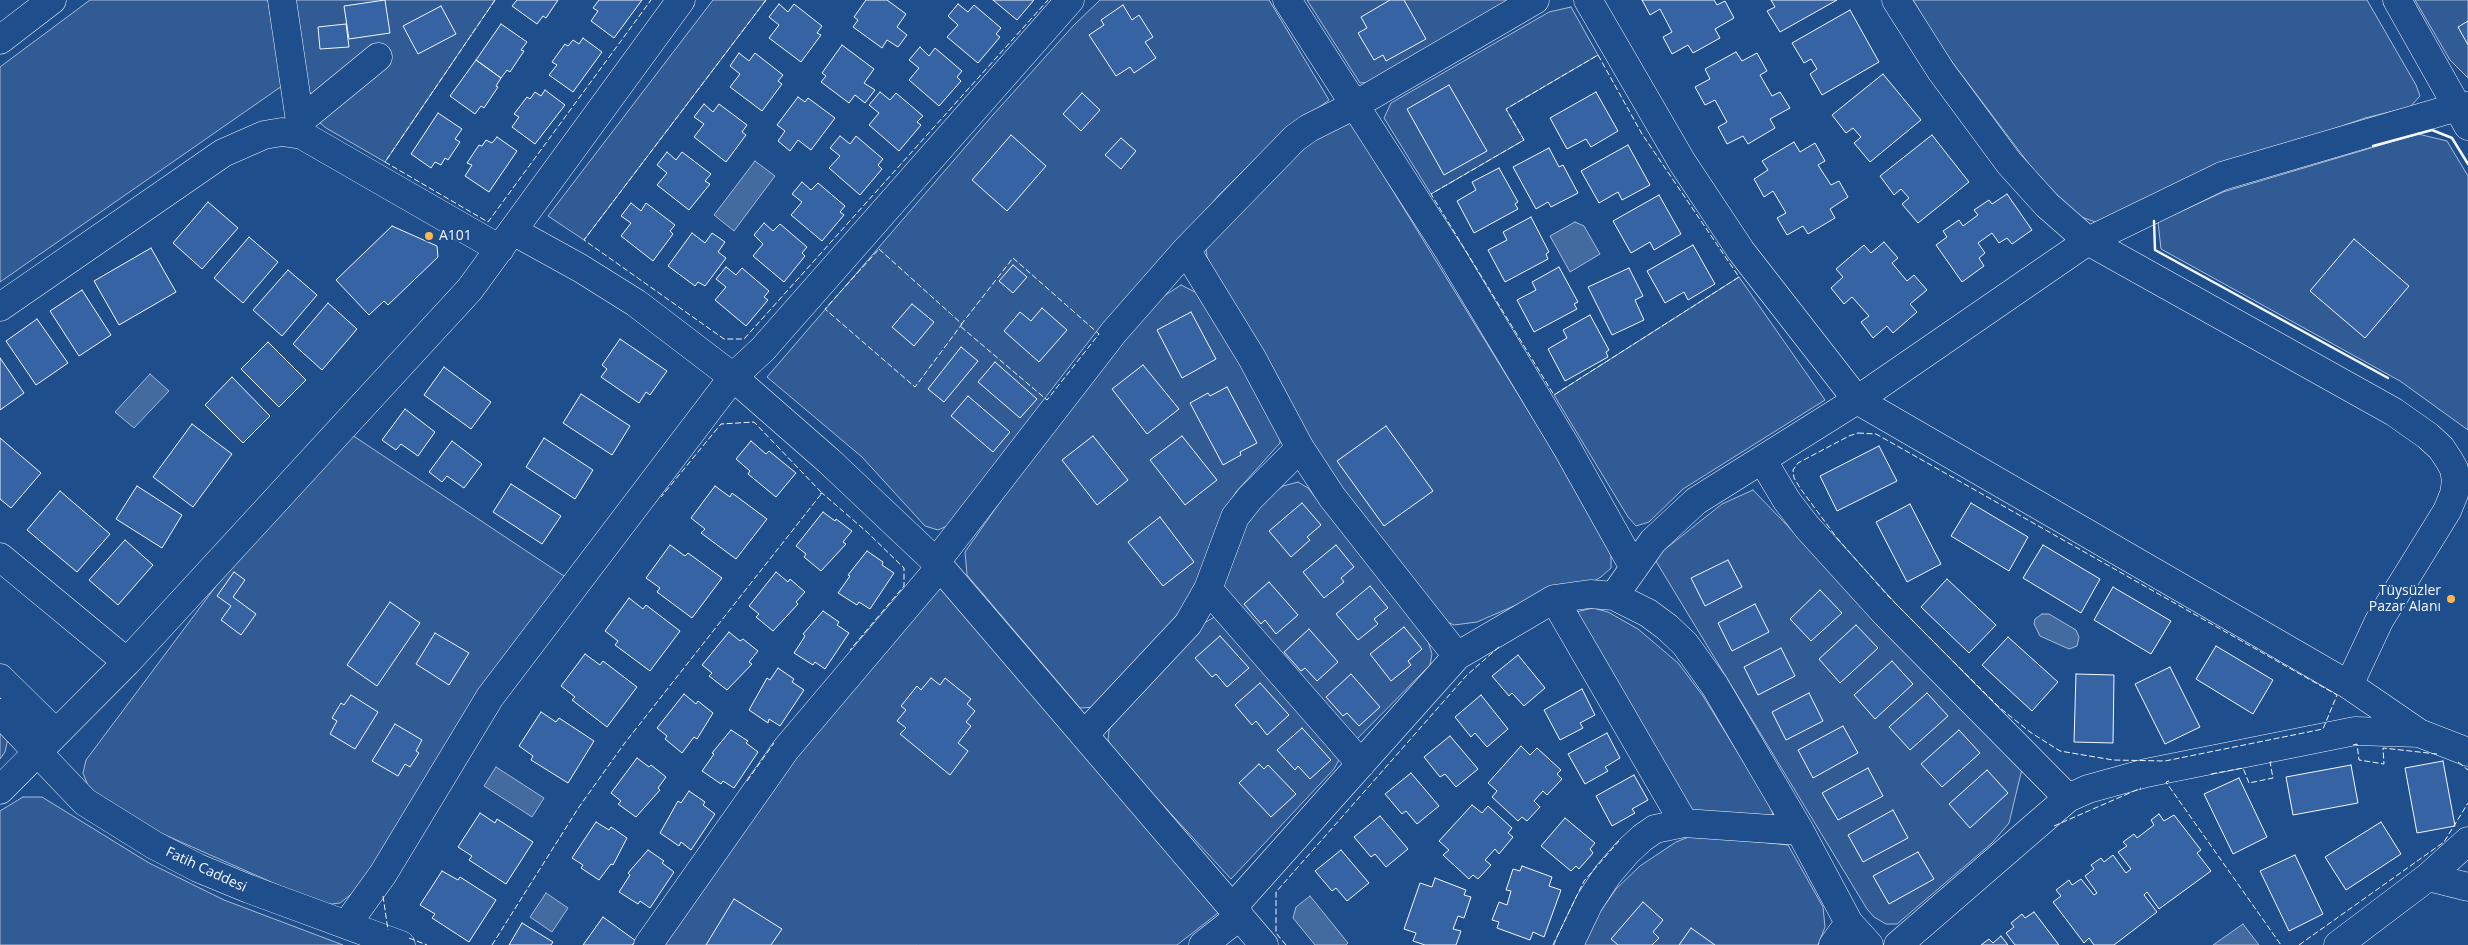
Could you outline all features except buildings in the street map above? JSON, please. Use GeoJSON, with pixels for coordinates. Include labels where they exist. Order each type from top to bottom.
{"type":"FeatureCollection","features":[{"type":"Feature","properties":{"kind":"street"},"geometry":{"type":"LineString","coordinates":[[0,40],[52,0]]}},
{"type":"Feature","properties":{"kind":"street"},"geometry":{"type":"LineString","coordinates":[[282,0],[301,128]]}},
{"type":"Feature","properties":{"kind":"street"},"geometry":{"type":"LineString","coordinates":[[0,790],[127,662],[434,331],[470,289],[682,0]]}},
{"type":"Feature","properties":{"kind":"street"},"geometry":{"type":"LineString","coordinates":[[347,924],[383,874],[490,697],[734,377],[763,349],[1070,0]]}},
{"type":"Feature","properties":{"kind":"street"},"geometry":{"type":"LineString","coordinates":[[1287,0],[1456,262],[1567,448],[1634,568]]}},
{"type":"Feature","properties":{"kind":"street"},"geometry":{"type":"LineString","coordinates":[[648,945],[786,749],[938,565],[1114,332],[1186,250],[1295,138],[1324,119],[1355,104],[1535,0]]}},
{"type":"Feature","properties":{"kind":"street"},"geometry":{"type":"LineString","coordinates":[[1588,0],[1682,162],[1742,251],[1857,400],[2349,685],[2418,733],[2468,752]]}},
{"type":"Feature","properties":{"kind":"street"},"geometry":{"type":"LineString","coordinates":[[1896,0],[1941,72],[2009,163],[2047,205],[2088,241],[2394,412],[2468,466]]}},
{"type":"Feature","properties":{"kind":"street"},"geometry":{"type":"LineString","coordinates":[[1614,596],[1653,541],[1696,501],[1857,400],[2088,241],[2222,176],[2464,113],[2397,0]]}},
{"type":"Feature","properties":{"kind":"street"},"geometry":{"type":"LineString","coordinates":[[0,307],[223,154],[264,135],[301,128],[378,58]]}},
{"type":"Feature","properties":{"kind":"street"},"geometry":{"type":"LineString","coordinates":[[301,128],[506,240],[580,268],[636,303],[734,377],[829,460],[938,565],[1264,945]]}},
{"type":"Feature","properties":{"kind":"street"},"geometry":{"type":"LineString","coordinates":[[1186,250],[1252,358],[1300,448],[1355,529],[1457,656]]}},
{"type":"Feature","properties":{"kind":"street"},"geometry":{"type":"LineString","coordinates":[[1084,735],[1183,629],[1208,589],[1238,512],[1300,448]]}},
{"type":"Feature","properties":{"kind":"street"},"geometry":{"type":"LineString","coordinates":[[2349,685],[2380,621],[2447,511],[2454,494],[2456,481],[2454,469],[2441,448]]}},
{"type":"Feature","properties":{"kind":"street"},"geometry":{"type":"LineString","coordinates":[[1763,460],[1787,501],[1886,614],[2068,798]]}},
{"type":"Feature","properties":{"kind":"street"},"geometry":{"type":"LineString","coordinates":[[0,558],[127,662]]}},
{"type":"Feature","properties":{"kind":"street"},"geometry":{"type":"LineString","coordinates":[[1208,589],[1361,764]]}},
{"type":"Feature","properties":{"kind":"street"},"geometry":{"type":"LineString","coordinates":[[1203,945],[1237,912],[1361,764],[1457,656],[1554,599],[1590,594],[1614,596],[1630,602],[1668,627],[1685,644],[1715,686],[1800,831],[1849,923],[1869,945]]}},
{"type":"Feature","properties":{"kind":"street"},"geometry":{"type":"LineString","coordinates":[[1554,599],[1684,823]]}},
{"type":"Feature","properties":{"kind":"street"},"geometry":{"type":"LineString","coordinates":[[0,678],[47,742]]}},
{"type":"Feature","properties":{"kind":"street"},"geometry":{"type":"LineString","coordinates":[[0,713],[47,742]]}},
{"type":"Feature","properties":{"kind":"street"},"geometry":{"type":"LineString","coordinates":[[1898,945],[2068,798],[2119,779],[2355,731],[2418,733]]}},
{"type":"Feature","properties":{"kind":"street","name":"Fatih Caddesi"},"geometry":{"type":"LineString","coordinates":[[47,742],[85,802],[154,845],[198,868],[249,889],[400,945]]}},
{"type":"Feature","properties":{"kind":"street"},"geometry":{"type":"LineString","coordinates":[[1569,945],[1589,903],[1608,874],[1627,852],[1655,829],[1684,823],[1800,831]]}},
{"type":"Feature","properties":{"kind":"street"},"geometry":{"type":"LineString","coordinates":[[2338,945],[2428,877],[2468,841]]}},
{"type":"Feature","properties":{"kind":"street"},"geometry":{"type":"LineString","coordinates":[[2428,877],[2468,887]]}},
{"type":"Feature","properties":{"kind":"street"},"geometry":{"type":"LineString","coordinates":[[1833,945],[1849,923]]}},
{"type":"Feature","properties":{"kind":"shaded area"},"geometry":{"type":"Polygon","coordinates":[[[90,0],[268,0],[282,86],[0,282],[0,67],[90,0]]]}},
{"type":"Feature","properties":{"kind":"shaded area"},"geometry":{"type":"Polygon","coordinates":[[[292,0],[495,0],[385,162],[326,128],[313,117],[292,0]]]}},
{"type":"Feature","properties":{"kind":"shaded area"},"geometry":{"type":"Polygon","coordinates":[[[713,0],[766,0],[584,240],[548,216],[713,0]]]}},
{"type":"Feature","properties":{"kind":"shaded area"},"geometry":{"type":"Polygon","coordinates":[[[1100,0],[1269,0],[1329,100],[1274,140],[1219,195],[1099,334],[947,526],[938,530],[925,526],[862,457],[767,377],[992,116],[1074,25],[1100,0]]]}},
{"type":"Feature","properties":{"kind":"shaded area"},"geometry":{"type":"Polygon","coordinates":[[[1307,0],[1508,0],[1371,82],[1360,83],[1307,0]]]}},
{"type":"Feature","properties":{"kind":"shaded area"},"geometry":{"type":"Polygon","coordinates":[[[1913,0],[2367,0],[2416,85],[2420,96],[2410,107],[2365,118],[2273,150],[2098,223],[2076,215],[2032,168],[1940,46],[1913,0]]]}},
{"type":"Feature","properties":{"kind":"shaded area"},"geometry":{"type":"Polygon","coordinates":[[[2415,0],[2468,0],[2468,78],[2450,60],[2415,0]]]}},
{"type":"Feature","properties":{"kind":"shaded area"},"geometry":{"type":"Polygon","coordinates":[[[1571,7],[1598,55],[1506,109],[1524,140],[1431,194],[1384,118],[1391,103],[1549,12],[1571,7]]]}},
{"type":"Feature","properties":{"kind":"shaded area"},"geometry":{"type":"Polygon","coordinates":[[[1350,121],[1551,448],[1611,555],[1611,568],[1589,584],[1551,590],[1477,622],[1454,625],[1441,619],[1295,427],[1207,257],[1205,239],[1314,136],[1350,121]]]}},
{"type":"Feature","properties":{"kind":"shaded area"},"geometry":{"type":"Polygon","coordinates":[[[2418,134],[2447,141],[2468,176],[2468,430],[2400,381],[2161,249],[2158,222],[2223,192],[2418,134]]]}},
{"type":"Feature","properties":{"kind":"shaded area"},"geometry":{"type":"Polygon","coordinates":[[[755,161],[775,176],[734,231],[714,215],[755,161]]]}},
{"type":"Feature","properties":{"kind":"shaded area"},"geometry":{"type":"Polygon","coordinates":[[[1575,222],[1584,226],[1600,254],[1570,272],[1550,236],[1575,222]]]}},
{"type":"Feature","properties":{"kind":"shaded area"},"geometry":{"type":"Polygon","coordinates":[[[1739,277],[1825,400],[1683,489],[1649,522],[1636,526],[1628,517],[1554,395],[1739,277]]]}},
{"type":"Feature","properties":{"kind":"shaded area"},"geometry":{"type":"Polygon","coordinates":[[[1181,285],[1199,294],[1280,432],[1280,443],[1236,492],[1221,516],[1206,564],[1189,599],[1167,628],[1096,707],[1080,708],[967,575],[965,552],[1028,462],[1121,340],[1164,296],[1181,285]]]}},
{"type":"Feature","properties":{"kind":"shaded area"},"geometry":{"type":"Polygon","coordinates":[[[150,374],[169,391],[134,428],[115,412],[150,374]]]}},
{"type":"Feature","properties":{"kind":"shaded area"},"geometry":{"type":"Polygon","coordinates":[[[352,435],[567,578],[373,868],[354,892],[340,903],[323,905],[154,830],[90,791],[83,773],[86,760],[240,554],[352,435]]]}},
{"type":"Feature","properties":{"kind":"shaded area"},"geometry":{"type":"Polygon","coordinates":[[[1298,482],[1308,488],[1428,641],[1432,654],[1430,665],[1355,741],[1219,591],[1243,529],[1267,498],[1283,486],[1298,482]]]}},
{"type":"Feature","properties":{"kind":"shaded area"},"geometry":{"type":"Polygon","coordinates":[[[1753,490],[2022,769],[2009,823],[1992,843],[1897,924],[1886,924],[1874,917],[1867,909],[1654,558],[1722,504],[1753,490]]]}},
{"type":"Feature","properties":{"kind":"shaded area"},"geometry":{"type":"Polygon","coordinates":[[[941,587],[1218,913],[1177,945],[660,945],[785,769],[941,587]]]}},
{"type":"Feature","properties":{"kind":"shaded area"},"geometry":{"type":"Polygon","coordinates":[[[1593,608],[1608,612],[1638,629],[1678,663],[1703,696],[1770,805],[1773,815],[1764,818],[1738,820],[1688,809],[1576,612],[1593,608]]]}},
{"type":"Feature","properties":{"kind":"shaded area"},"geometry":{"type":"Polygon","coordinates":[[[2042,614],[2049,614],[2076,630],[2079,637],[2077,646],[2069,649],[2040,636],[2034,624],[2035,619],[2042,614]]]}},
{"type":"Feature","properties":{"kind":"shaded area"},"geometry":{"type":"Polygon","coordinates":[[[1216,616],[1340,758],[1334,769],[1231,879],[1115,753],[1108,740],[1109,730],[1118,715],[1189,632],[1216,616]]]}},
{"type":"Feature","properties":{"kind":"shaded area"},"geometry":{"type":"Polygon","coordinates":[[[0,718],[8,738],[5,752],[0,759],[0,718]]]}},
{"type":"Feature","properties":{"kind":"shaded area"},"geometry":{"type":"Polygon","coordinates":[[[496,767],[544,798],[532,817],[484,786],[496,767]]]}},
{"type":"Feature","properties":{"kind":"shaded area"},"geometry":{"type":"Polygon","coordinates":[[[23,797],[42,797],[149,863],[224,900],[343,945],[0,945],[0,811],[23,797]]]}},
{"type":"Feature","properties":{"kind":"shaded area"},"geometry":{"type":"Polygon","coordinates":[[[1694,835],[1788,845],[1823,907],[1825,927],[1818,945],[1584,945],[1598,915],[1616,889],[1640,866],[1676,842],[1694,835]]]}},
{"type":"Feature","properties":{"kind":"shaded area"},"geometry":{"type":"Polygon","coordinates":[[[546,893],[568,908],[552,932],[530,917],[546,893]]]}},
{"type":"Feature","properties":{"kind":"shaded area"},"geometry":{"type":"Polygon","coordinates":[[[1310,896],[1348,943],[1346,945],[1315,945],[1293,918],[1296,907],[1310,896]]]}},
{"type":"Feature","properties":{"kind":"shaded area"},"geometry":{"type":"Polygon","coordinates":[[[2243,924],[2259,945],[2213,945],[2243,924]]]}},
{"type":"Feature","properties":{"kind":"fence"},"geometry":{"type":"LineString","coordinates":[[495,0],[385,162],[488,222],[651,0]]}},
{"type":"Feature","properties":{"kind":"fence"},"geometry":{"type":"LineString","coordinates":[[766,0],[584,240],[724,339],[744,339],[1048,0]]}},
{"type":"Feature","properties":{"kind":"fence"},"geometry":{"type":"LineString","coordinates":[[1598,55],[1642,134],[1739,277],[1554,395],[1431,194],[1524,140],[1506,109],[1598,55]]}},
{"type":"Feature","properties":{"kind":"fence"},"geometry":{"type":"LineString","coordinates":[[879,249],[962,324],[915,387],[825,309],[879,249]]}},
{"type":"Feature","properties":{"kind":"fence"},"geometry":{"type":"LineString","coordinates":[[1013,258],[1099,334],[1047,400],[960,326],[1013,258]]}},
{"type":"Feature","properties":{"kind":"fence"},"geometry":{"type":"LineString","coordinates":[[492,945],[579,807],[624,744],[822,493],[754,422],[721,424],[661,497]]}},
{"type":"Feature","properties":{"kind":"fence"},"geometry":{"type":"LineString","coordinates":[[1858,433],[1876,434],[2337,695],[2323,729],[2165,761],[2113,760],[2060,751],[2030,732],[2000,708],[1888,596],[1837,538],[1794,478],[1793,470],[1798,463],[1858,433]]}},
{"type":"Feature","properties":{"kind":"fence"},"geometry":{"type":"LineString","coordinates":[[820,494],[822,493],[867,532],[904,568],[904,586],[850,650]]}},
{"type":"Feature","properties":{"kind":"fence"},"geometry":{"type":"LineString","coordinates":[[1286,945],[1276,933],[1276,892],[1466,676],[1500,646]]}},
{"type":"Feature","properties":{"kind":"fence"},"geometry":{"type":"LineString","coordinates":[[747,781],[774,743]]}},
{"type":"Feature","properties":{"kind":"fence"},"geometry":{"type":"LineString","coordinates":[[2353,745],[2357,744],[2359,760],[2384,764],[2383,748],[2437,754]]}},
{"type":"Feature","properties":{"kind":"fence"},"geometry":{"type":"LineString","coordinates":[[2211,774],[2243,768],[2249,783],[2273,778],[2270,762],[2273,762]]}},
{"type":"Feature","properties":{"kind":"fence"},"geometry":{"type":"LineString","coordinates":[[2458,762],[2468,770]]}},
{"type":"Feature","properties":{"kind":"fence"},"geometry":{"type":"LineString","coordinates":[[2169,781],[2166,782],[2281,945]]}},
{"type":"Feature","properties":{"kind":"fence"},"geometry":{"type":"LineString","coordinates":[[2054,826],[2141,788]]}},
{"type":"Feature","properties":{"kind":"fence"},"geometry":{"type":"LineString","coordinates":[[2299,945],[2444,842],[2468,803]]}},
{"type":"Feature","properties":{"kind":"fence"},"geometry":{"type":"LineString","coordinates":[[1553,945],[1584,881],[1619,841]]}},
{"type":"Feature","properties":{"kind":"fence"},"geometry":{"type":"LineString","coordinates":[[383,896],[388,930]]}},
{"type":"Feature","properties":{"kind":"fence"},"geometry":{"type":"LineString","coordinates":[[409,938],[427,945]]}},
{"type":"Feature","properties":{"kind":"wall"},"geometry":{"type":"LineString","coordinates":[[2373,146],[2432,130],[2452,138],[2468,164]]}},
{"type":"Feature","properties":{"kind":"wall"},"geometry":{"type":"LineString","coordinates":[[2154,221],[2155,250],[2388,378]]}},
{"type":"Feature","properties":{"kind":"place","name":"A101"},"geometry":{"type":"Point","coordinates":[429,236]}},
{"type":"Feature","properties":{"kind":"place","name":"Tüysüzler Pazar Alanı"},"geometry":{"type":"Point","coordinates":[2451,599]}}]}
